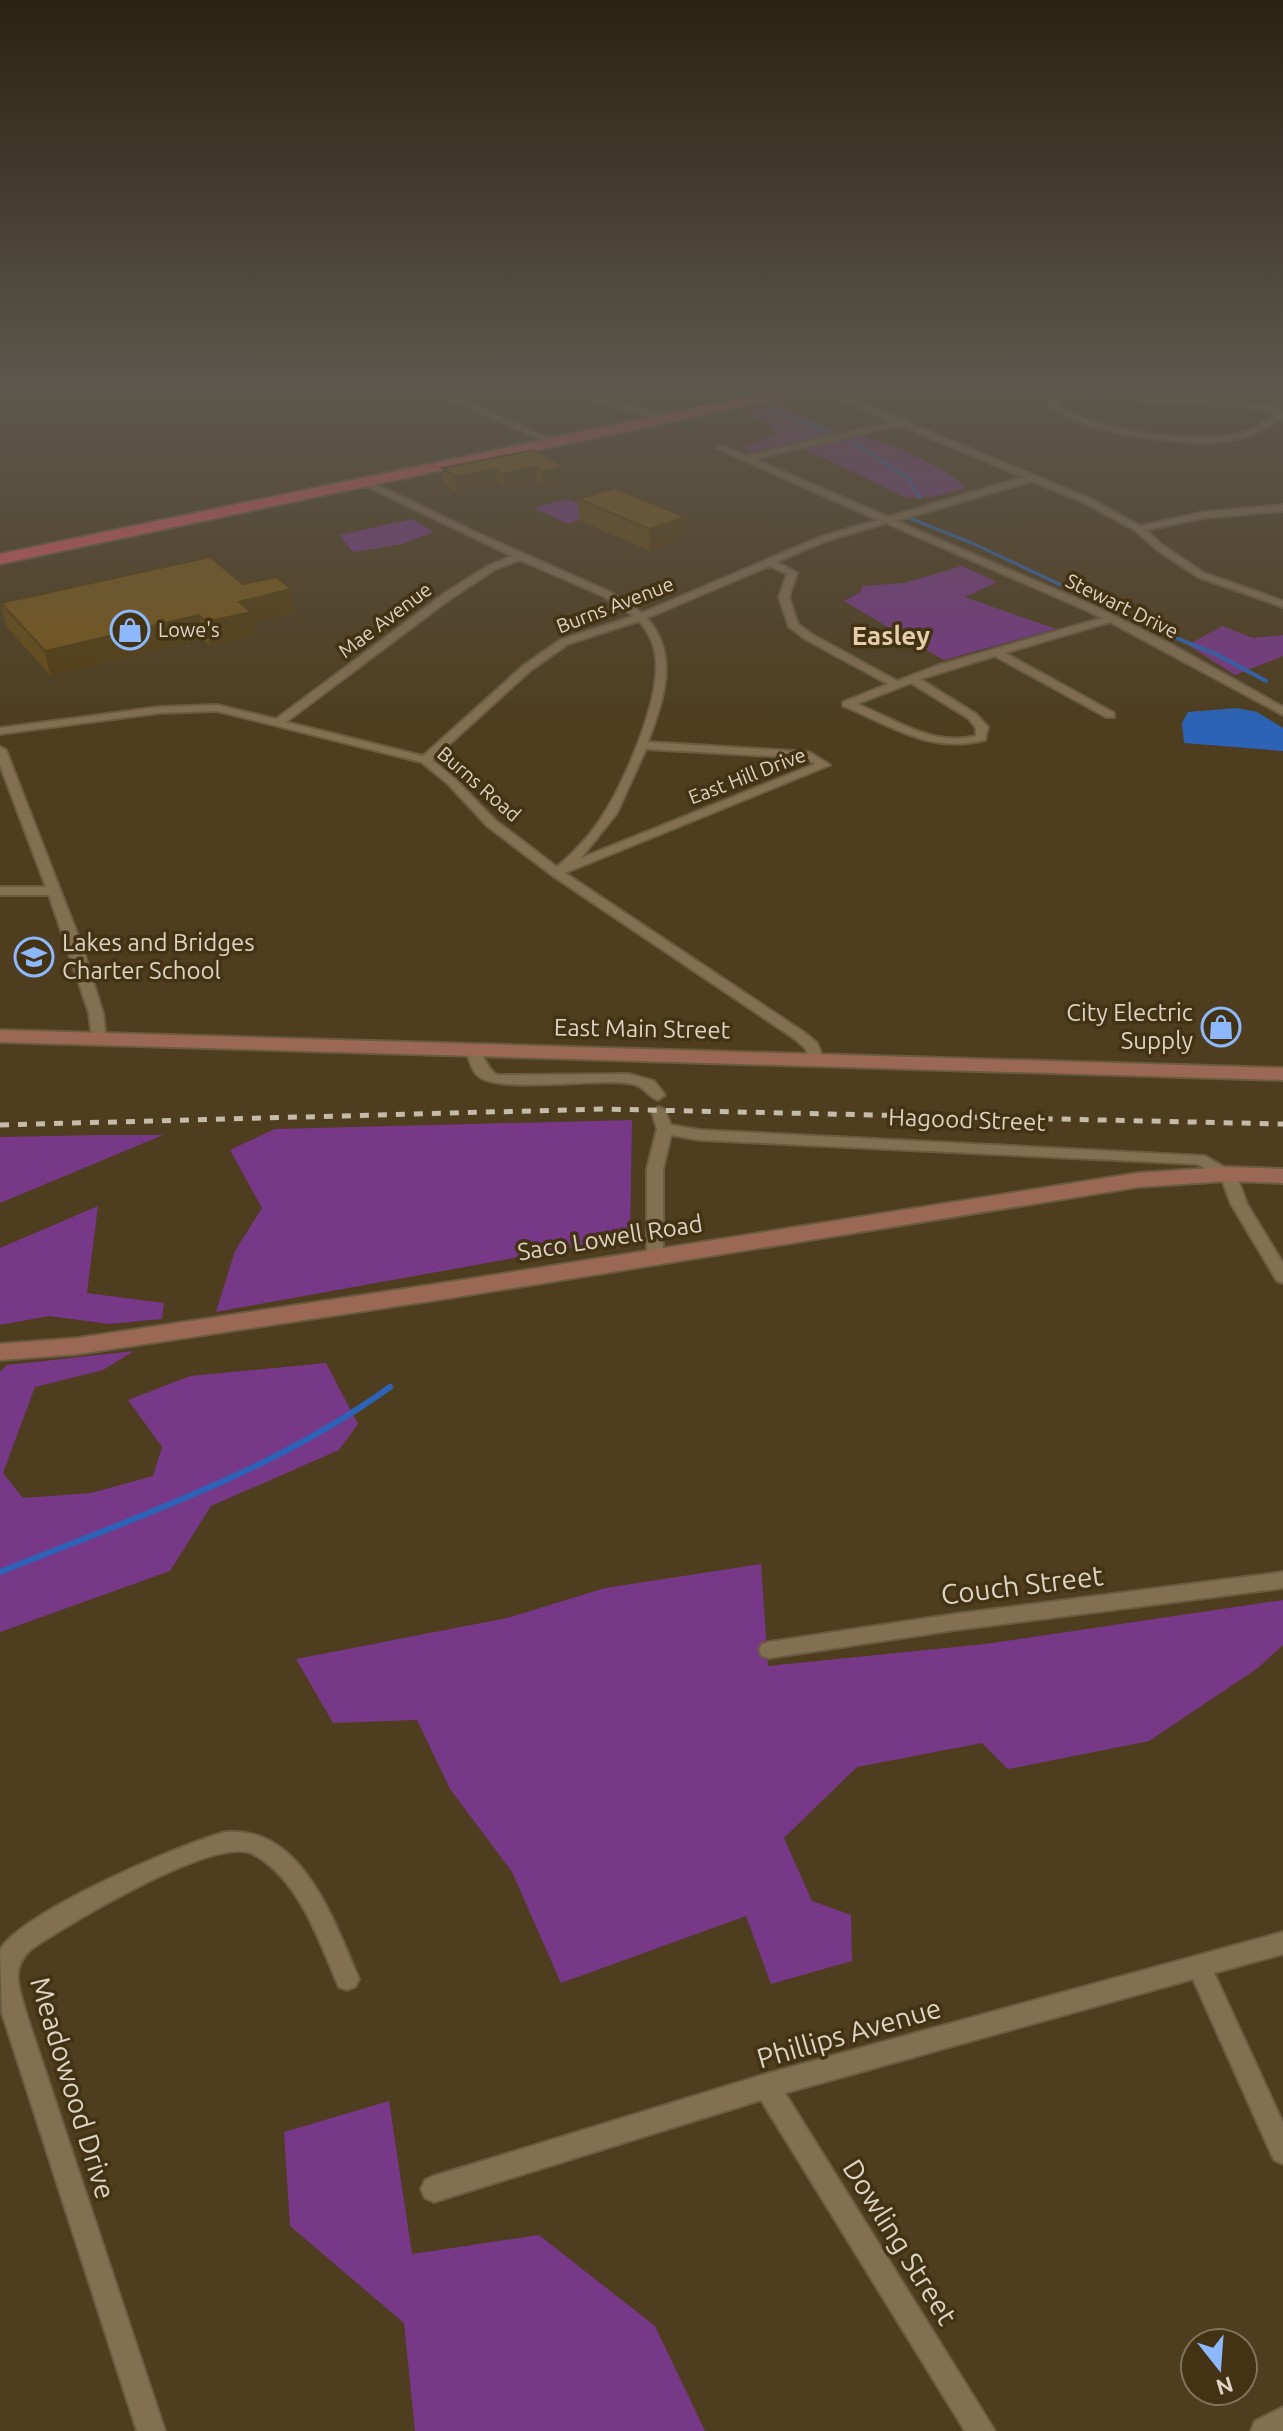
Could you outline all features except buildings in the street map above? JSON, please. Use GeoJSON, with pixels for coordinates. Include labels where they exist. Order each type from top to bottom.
{"type":"FeatureCollection","features":[{"type":"Feature","properties":{"kind":"highway"},"geometry":{"type":"LineString","coordinates":[[0,559],[268,502]]}},
{"type":"Feature","properties":{"kind":"main road","name":"East Main Street"},"geometry":{"type":"LineString","coordinates":[[0,1036],[1283,1074]]}},
{"type":"Feature","properties":{"kind":"main road","name":"Hagood Street"},"geometry":{"type":"LineString","coordinates":[[1228,1174],[1283,1176]]}},
{"type":"Feature","properties":{"kind":"main road","name":"Saco Lowell Road"},"geometry":{"type":"LineString","coordinates":[[0,1352],[92,1344],[1138,1180],[1228,1174]]}},
{"type":"Feature","properties":{"kind":"street"},"geometry":{"type":"LineString","coordinates":[[404,502],[599,591],[641,617],[660,648],[662,666],[642,745],[614,812],[579,856],[557,873]]}},
{"type":"Feature","properties":{"kind":"street","name":"Stewart Drive"},"geometry":{"type":"LineString","coordinates":[[845,502],[1110,619],[1283,712]]}},
{"type":"Feature","properties":{"kind":"street","name":"Burns Avenue"},"geometry":{"type":"LineString","coordinates":[[425,760],[555,647],[641,617],[823,539],[947,502]]}},
{"type":"Feature","properties":{"kind":"street"},"geometry":{"type":"LineString","coordinates":[[1091,502],[1139,529],[1201,575],[1283,604]]}},
{"type":"Feature","properties":{"kind":"street"},"geometry":{"type":"LineString","coordinates":[[1139,529],[1204,515],[1283,508]]}},
{"type":"Feature","properties":{"kind":"street","name":"Mae Avenue"},"geometry":{"type":"LineString","coordinates":[[278,723],[449,595],[491,568],[520,556]]}},
{"type":"Feature","properties":{"kind":"street"},"geometry":{"type":"LineString","coordinates":[[768,562],[792,573],[784,597],[793,625],[820,644],[897,685]]}},
{"type":"Feature","properties":{"kind":"street"},"geometry":{"type":"LineString","coordinates":[[912,679],[972,716],[982,727],[981,738],[966,744],[926,739],[847,704],[912,679],[1110,619]]}},
{"type":"Feature","properties":{"kind":"street"},"geometry":{"type":"LineString","coordinates":[[996,652],[1110,715]]}},
{"type":"Feature","properties":{"kind":"street","name":"Burns Road"},"geometry":{"type":"LineString","coordinates":[[0,731],[197,707],[217,708],[425,760],[451,781],[491,823],[557,873],[800,1036],[812,1046],[817,1060]]}},
{"type":"Feature","properties":{"kind":"street","name":"East Hill Drive"},"geometry":{"type":"LineString","coordinates":[[557,873],[824,765],[809,755],[642,745]]}},
{"type":"Feature","properties":{"kind":"street"},"geometry":{"type":"LineString","coordinates":[[1,754],[55,891],[96,1013],[99,1039]]}},
{"type":"Feature","properties":{"kind":"street"},"geometry":{"type":"LineString","coordinates":[[0,891],[55,891]]}},
{"type":"Feature","properties":{"kind":"street"},"geometry":{"type":"LineString","coordinates":[[473,1051],[482,1072],[494,1079],[599,1078],[643,1081],[658,1095]]}},
{"type":"Feature","properties":{"kind":"street"},"geometry":{"type":"LineString","coordinates":[[655,1258],[655,1169],[665,1129],[659,1112]]}},
{"type":"Feature","properties":{"kind":"street","name":"Hagood Street"},"geometry":{"type":"LineString","coordinates":[[665,1129],[700,1135],[1200,1159],[1228,1174]]}},
{"type":"Feature","properties":{"kind":"street"},"geometry":{"type":"LineString","coordinates":[[1228,1174],[1239,1204],[1283,1277]]}},
{"type":"Feature","properties":{"kind":"street","name":"Couch Street"},"geometry":{"type":"LineString","coordinates":[[769,1650],[955,1622],[1283,1580]]}},
{"type":"Feature","properties":{"kind":"street","name":"Meadowood Drive"},"geometry":{"type":"LineString","coordinates":[[151,2431],[14,2013],[4,1978],[11,1953],[49,1922],[124,1883],[224,1842],[254,1842],[292,1872],[316,1909],[347,1979]]}},
{"type":"Feature","properties":{"kind":"street","name":"Phillips Avenue"},"geometry":{"type":"LineString","coordinates":[[434,2189],[766,2086],[1283,1943]]}},
{"type":"Feature","properties":{"kind":"street"},"geometry":{"type":"LineString","coordinates":[[1199,1967],[1283,2151]]}},
{"type":"Feature","properties":{"kind":"street","name":"Dowling Street"},"geometry":{"type":"LineString","coordinates":[[766,2086],[981,2431]]}},
{"type":"Feature","properties":{"kind":"street"},"geometry":{"type":"LineString","coordinates":[[1265,2431],[1283,2421]]}},
{"type":"Feature","properties":{"kind":"shaded area"},"geometry":{"type":"Polygon","coordinates":[[[554,502],[576,502],[601,511],[568,524],[534,508],[554,502]]]}},
{"type":"Feature","properties":{"kind":"shaded area"},"geometry":{"type":"Polygon","coordinates":[[[412,519],[434,532],[402,544],[353,552],[339,535],[412,519]]]}},
{"type":"Feature","properties":{"kind":"shaded area"},"geometry":{"type":"Polygon","coordinates":[[[962,566],[997,582],[965,597],[1056,629],[944,660],[844,601],[861,592],[862,586],[904,583],[962,566]]]}},
{"type":"Feature","properties":{"kind":"shaded area"},"geometry":{"type":"Polygon","coordinates":[[[1222,626],[1253,638],[1283,635],[1283,656],[1235,675],[1188,645],[1222,626]]]}},
{"type":"Feature","properties":{"kind":"shaded area"},"geometry":{"type":"Polygon","coordinates":[[[632,1120],[630,1237],[216,1312],[235,1251],[262,1208],[230,1150],[275,1129],[632,1120]]]}},
{"type":"Feature","properties":{"kind":"shaded area"},"geometry":{"type":"Polygon","coordinates":[[[163,1135],[0,1203],[0,1137],[163,1135]]]}},
{"type":"Feature","properties":{"kind":"shaded area"},"geometry":{"type":"Polygon","coordinates":[[[98,1206],[87,1293],[164,1303],[162,1319],[109,1324],[49,1316],[0,1325],[0,1248],[98,1206]]]}},
{"type":"Feature","properties":{"kind":"shaded area"},"geometry":{"type":"Polygon","coordinates":[[[134,1351],[103,1370],[35,1387],[3,1473],[23,1498],[91,1493],[153,1476],[162,1447],[128,1400],[190,1376],[326,1363],[358,1424],[339,1450],[211,1506],[170,1571],[0,1632],[0,1372],[7,1365],[134,1351]]]}},
{"type":"Feature","properties":{"kind":"shaded area"},"geometry":{"type":"Polygon","coordinates":[[[761,1564],[768,1666],[985,1644],[1283,1600],[1283,1645],[1258,1668],[1149,1741],[1008,1769],[982,1743],[857,1767],[784,1838],[812,1901],[851,1915],[852,1961],[771,1984],[746,1916],[561,1983],[512,1872],[450,1789],[417,1720],[333,1723],[296,1659],[507,1618],[605,1588],[761,1564]]]}},
{"type":"Feature","properties":{"kind":"shaded area"},"geometry":{"type":"Polygon","coordinates":[[[389,2101],[412,2254],[539,2235],[655,2326],[705,2431],[415,2431],[404,2323],[290,2226],[284,2132],[389,2101]]]}},
{"type":"Feature","properties":{"kind":"water"},"geometry":{"type":"Polygon","coordinates":[[[1237,708],[1257,712],[1283,728],[1283,751],[1184,743],[1182,723],[1188,712],[1237,708]]]}},
{"type":"Feature","properties":{"kind":"waterway"},"geometry":{"type":"LineString","coordinates":[[909,518],[972,543],[1131,618]]}},
{"type":"Feature","properties":{"kind":"waterway"},"geometry":{"type":"LineString","coordinates":[[1157,630],[1218,655],[1266,681]]}},
{"type":"Feature","properties":{"kind":"waterway"},"geometry":{"type":"LineString","coordinates":[[0,1572],[250,1469],[345,1417],[390,1387]]}},
{"type":"Feature","properties":{"kind":"railway"},"geometry":{"type":"LineString","coordinates":[[0,1125],[603,1109],[1283,1124]]}},
{"type":"Feature","properties":{"kind":"place","name":"Lowe's"},"geometry":{"type":"Point","coordinates":[130,630]}},
{"type":"Feature","properties":{"kind":"place","name":"Lakes and Bridges Charter School"},"geometry":{"type":"Point","coordinates":[34,957]}},
{"type":"Feature","properties":{"kind":"place","name":"City Electric Supply"},"geometry":{"type":"Point","coordinates":[1221,1027]}},
{"type":"Feature","properties":{"kind":"district","name":"Easley"},"geometry":{"type":"Point","coordinates":[891,636]}}]}
